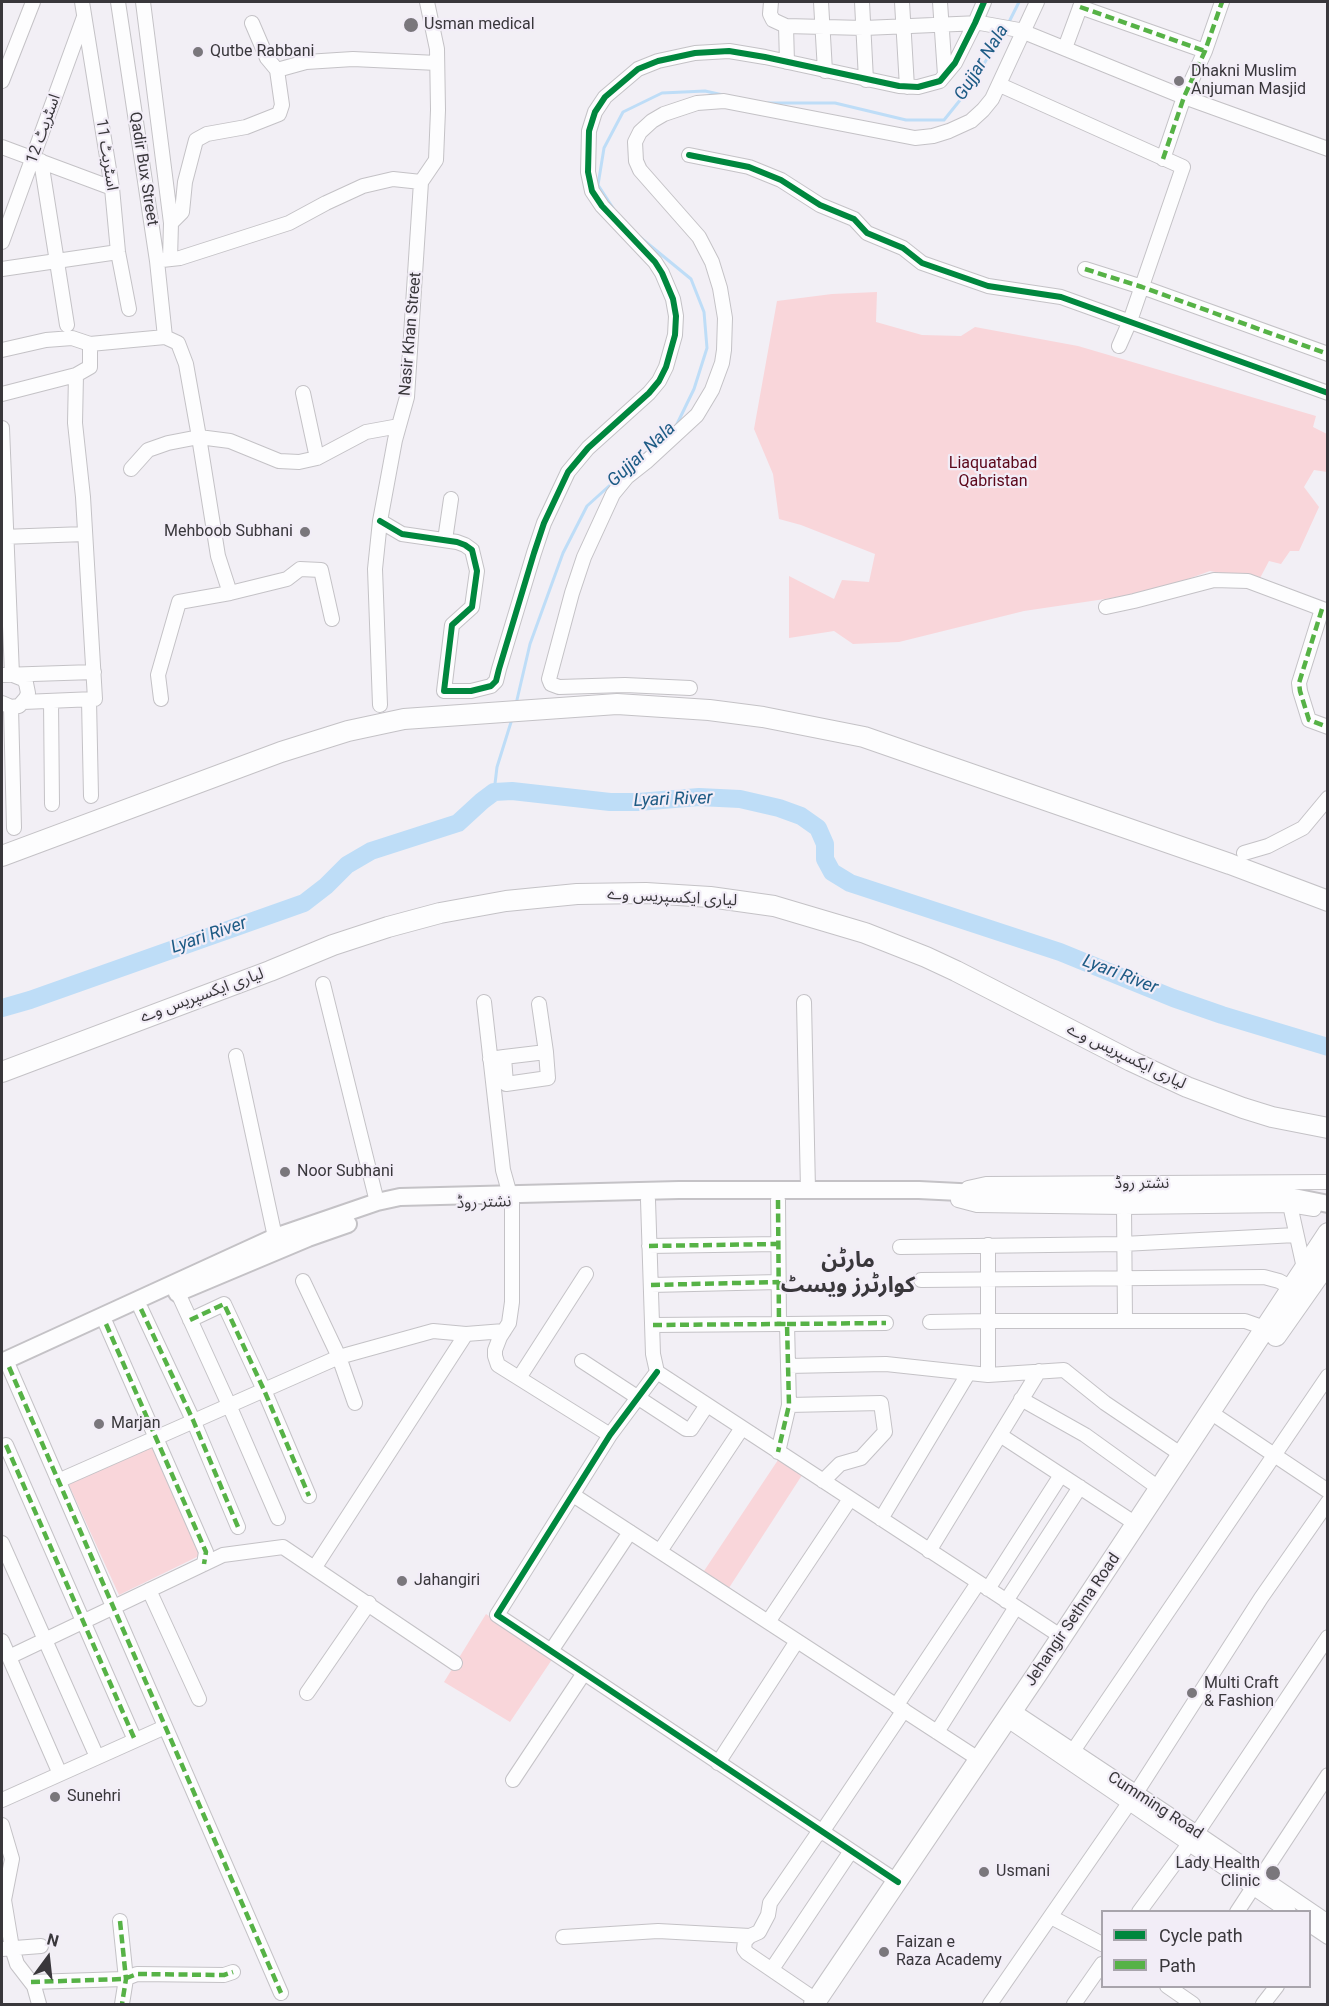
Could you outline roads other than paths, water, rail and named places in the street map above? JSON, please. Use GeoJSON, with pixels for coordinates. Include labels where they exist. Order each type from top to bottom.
{"type":"FeatureCollection","features":[{"type":"Feature","properties":{"kind":"highway"},"geometry":{"type":"LineString","coordinates":[[2,856],[281,752],[348,731],[404,719],[617,704],[709,710],[864,737],[1230,864],[1328,901]]}},
{"type":"Feature","properties":{"kind":"highway","name":"لیاری ایکسپریس وے"},"geometry":{"type":"LineString","coordinates":[[2,1072],[333,945],[388,927],[440,913],[506,901],[577,894],[646,893],[710,897],[774,906],[865,933],[936,962],[1187,1087],[1243,1108],[1328,1128]]}},
{"type":"Feature","properties":{"kind":"highway","name":"Jehangir Sethna Road"},"geometry":{"type":"LineString","coordinates":[[819,2003],[1219,1418],[1299,1291],[1304,1268],[1328,1233]]}},
{"type":"Feature","properties":{"kind":"highway","name":"Jehangir Sethna Road"},"geometry":{"type":"LineString","coordinates":[[819,2003],[980,1760],[1014,1718],[1062,1637],[1265,1328],[1328,1262]]}},
{"type":"Feature","properties":{"kind":"highway"},"geometry":{"type":"LineString","coordinates":[[1299,1291],[1328,1283]]}},
{"type":"Feature","properties":{"kind":"main road","name":"نشتر روڈ"},"geometry":{"type":"LineString","coordinates":[[4,1366],[308,1238],[394,1207],[511,1198],[808,1190],[959,1197]]}},
{"type":"Feature","properties":{"kind":"main road","name":"نشتر روڈ"},"geometry":{"type":"LineString","coordinates":[[4,1366],[275,1237],[378,1202],[400,1197],[778,1200],[959,1197],[999,1194],[1279,1194],[1328,1204]]}},
{"type":"Feature","properties":{"kind":"street"},"geometry":{"type":"LineString","coordinates":[[2,81],[33,2]]}},
{"type":"Feature","properties":{"kind":"street","name":"Qadir Bux Street"},"geometry":{"type":"LineString","coordinates":[[118,2],[164,260],[165,337]]}},
{"type":"Feature","properties":{"kind":"street"},"geometry":{"type":"LineString","coordinates":[[143,2],[171,223],[164,260],[180,258],[289,223],[363,186],[393,179],[421,182]]}},
{"type":"Feature","properties":{"kind":"street","name":"Nasir Khan Street"},"geometry":{"type":"LineString","coordinates":[[380,705],[375,569],[380,522],[407,397],[421,182],[436,160],[437,50],[427,2]]}},
{"type":"Feature","properties":{"kind":"street"},"geometry":{"type":"LineString","coordinates":[[771,2],[770,14],[773,20],[786,26],[864,28],[977,23],[1021,31],[1184,97],[1328,149]]}},
{"type":"Feature","properties":{"kind":"street"},"geometry":{"type":"LineString","coordinates":[[821,2],[825,71]]}},
{"type":"Feature","properties":{"kind":"street"},"geometry":{"type":"LineString","coordinates":[[862,2],[867,80]]}},
{"type":"Feature","properties":{"kind":"street"},"geometry":{"type":"LineString","coordinates":[[902,2],[907,87]]}},
{"type":"Feature","properties":{"kind":"street"},"geometry":{"type":"LineString","coordinates":[[940,2],[945,75]]}},
{"type":"Feature","properties":{"kind":"street"},"geometry":{"type":"LineString","coordinates":[[380,522],[402,534],[445,540],[465,545],[472,550],[477,571],[472,607],[452,625],[444,691],[471,691],[487,688],[496,681],[534,553],[568,472],[588,448],[649,393],[659,381],[669,359],[675,335],[676,316],[673,299],[662,273],[655,262],[602,206],[592,191],[587,156],[589,131],[595,112],[605,97],[638,69],[658,61],[694,53],[729,51],[907,87],[929,84],[940,81],[955,63],[977,23],[984,2]]}},
{"type":"Feature","properties":{"kind":"street"},"geometry":{"type":"LineString","coordinates":[[690,688],[625,685],[559,687],[551,684],[549,679],[575,584],[603,513],[613,494],[627,477],[697,416],[712,390],[724,350],[725,318],[720,288],[712,262],[699,237],[640,170],[636,161],[635,142],[646,127],[664,114],[697,103],[724,101],[915,138],[949,131],[970,121],[983,110],[1000,85],[1021,31],[1037,2]]}},
{"type":"Feature","properties":{"kind":"street"},"geometry":{"type":"LineString","coordinates":[[1163,159],[1184,97],[1205,51],[1222,2]]}},
{"type":"Feature","properties":{"kind":"street"},"geometry":{"type":"LineString","coordinates":[[1065,48],[1081,4],[1205,51]]}},
{"type":"Feature","properties":{"kind":"street","name":"اسٹریٹ 12"},"geometry":{"type":"LineString","coordinates":[[2,242],[37,160],[83,8]]}},
{"type":"Feature","properties":{"kind":"street","name":"اسٹریٹ 11"},"geometry":{"type":"LineString","coordinates":[[83,8],[112,188],[118,252],[129,309]]}},
{"type":"Feature","properties":{"kind":"street"},"geometry":{"type":"LineString","coordinates":[[171,223],[182,212],[185,182],[196,140],[207,134],[246,127],[279,114],[282,105],[277,70],[267,58],[252,23]]}},
{"type":"Feature","properties":{"kind":"street"},"geometry":{"type":"LineString","coordinates":[[786,26],[787,62]]}},
{"type":"Feature","properties":{"kind":"street"},"geometry":{"type":"LineString","coordinates":[[277,70],[306,62],[353,59],[437,63]]}},
{"type":"Feature","properties":{"kind":"street"},"geometry":{"type":"LineString","coordinates":[[1000,85],[1183,167],[1130,321],[1119,346]]}},
{"type":"Feature","properties":{"kind":"street"},"geometry":{"type":"LineString","coordinates":[[2,147],[112,188]]}},
{"type":"Feature","properties":{"kind":"street"},"geometry":{"type":"LineString","coordinates":[[689,155],[749,167],[781,180],[820,205],[854,219],[867,233],[903,249],[922,263],[988,286],[1061,297],[1328,393]]}},
{"type":"Feature","properties":{"kind":"street"},"geometry":{"type":"LineString","coordinates":[[37,160],[67,325]]}},
{"type":"Feature","properties":{"kind":"street"},"geometry":{"type":"LineString","coordinates":[[2,269],[118,252]]}},
{"type":"Feature","properties":{"kind":"street"},"geometry":{"type":"LineString","coordinates":[[1085,269],[1142,287],[1328,354]]}},
{"type":"Feature","properties":{"kind":"street"},"geometry":{"type":"LineString","coordinates":[[2,350],[46,340],[72,338],[90,344],[165,337],[178,343],[186,364],[218,556],[230,593]]}},
{"type":"Feature","properties":{"kind":"street"},"geometry":{"type":"LineString","coordinates":[[2,394],[76,375],[90,367],[90,344]]}},
{"type":"Feature","properties":{"kind":"street"},"geometry":{"type":"LineString","coordinates":[[12,704],[95,699],[85,534],[75,423],[76,375]]}},
{"type":"Feature","properties":{"kind":"street"},"geometry":{"type":"LineString","coordinates":[[303,393],[317,458]]}},
{"type":"Feature","properties":{"kind":"street"},"geometry":{"type":"LineString","coordinates":[[131,469],[148,450],[168,443],[199,437],[230,441],[279,461],[299,462],[317,458],[366,432],[399,426]]}},
{"type":"Feature","properties":{"kind":"street"},"geometry":{"type":"LineString","coordinates":[[2,428],[5,676]]}},
{"type":"Feature","properties":{"kind":"street"},"geometry":{"type":"LineString","coordinates":[[445,540],[451,499]]}},
{"type":"Feature","properties":{"kind":"street"},"geometry":{"type":"LineString","coordinates":[[4,537],[85,534]]}},
{"type":"Feature","properties":{"kind":"street"},"geometry":{"type":"LineString","coordinates":[[161,699],[158,675],[179,602],[230,593],[287,579],[300,569],[321,570],[332,619]]}},
{"type":"Feature","properties":{"kind":"street"},"geometry":{"type":"LineString","coordinates":[[1107,607],[1214,580],[1248,581],[1325,610],[1299,683],[1309,720],[1328,727]]}},
{"type":"Feature","properties":{"kind":"street"},"geometry":{"type":"LineString","coordinates":[[5,676],[94,672]]}},
{"type":"Feature","properties":{"kind":"street"},"geometry":{"type":"LineString","coordinates":[[5,676],[18,676],[26,683],[28,693],[12,704]]}},
{"type":"Feature","properties":{"kind":"street"},"geometry":{"type":"LineString","coordinates":[[89,700],[91,796]]}},
{"type":"Feature","properties":{"kind":"street"},"geometry":{"type":"LineString","coordinates":[[51,701],[52,804]]}},
{"type":"Feature","properties":{"kind":"street"},"geometry":{"type":"LineString","coordinates":[[12,704],[14,828]]}},
{"type":"Feature","properties":{"kind":"street"},"geometry":{"type":"LineString","coordinates":[[1244,853],[1268,846],[1303,828],[1328,798]]}},
{"type":"Feature","properties":{"kind":"street"},"geometry":{"type":"LineString","coordinates":[[323,984],[378,1202]]}},
{"type":"Feature","properties":{"kind":"street"},"geometry":{"type":"LineString","coordinates":[[484,1002],[497,1058],[506,1084],[548,1078],[539,1004]]}},
{"type":"Feature","properties":{"kind":"street"},"geometry":{"type":"LineString","coordinates":[[804,1002],[808,1190]]}},
{"type":"Feature","properties":{"kind":"street"},"geometry":{"type":"LineString","coordinates":[[497,1058],[546,1052]]}},
{"type":"Feature","properties":{"kind":"street"},"geometry":{"type":"LineString","coordinates":[[236,1056],[275,1237]]}},
{"type":"Feature","properties":{"kind":"street"},"geometry":{"type":"LineString","coordinates":[[497,1058],[503,1170],[511,1198],[512,1302],[509,1323],[495,1350],[495,1356],[498,1365],[610,1435]]}},
{"type":"Feature","properties":{"kind":"street","name":"نشتر روڈ"},"geometry":{"type":"LineString","coordinates":[[959,1197],[986,1185],[1328,1182]]}},
{"type":"Feature","properties":{"kind":"street","name":"نشتر روڈ"},"geometry":{"type":"LineString","coordinates":[[959,1197],[977,1205],[1124,1207],[1290,1205],[1328,1211]]}},
{"type":"Feature","properties":{"kind":"street"},"geometry":{"type":"LineString","coordinates":[[648,1200],[653,1354],[657,1372],[1062,1637]]}},
{"type":"Feature","properties":{"kind":"street"},"geometry":{"type":"LineString","coordinates":[[778,1200],[779,1282],[788,1366],[789,1405],[778,1452]]}},
{"type":"Feature","properties":{"kind":"street"},"geometry":{"type":"LineString","coordinates":[[1290,1205],[1304,1268]]}},
{"type":"Feature","properties":{"kind":"street"},"geometry":{"type":"LineString","coordinates":[[1124,1207],[1125,1320]]}},
{"type":"Feature","properties":{"kind":"street"},"geometry":{"type":"LineString","coordinates":[[900,1247],[1124,1244],[1296,1235]]}},
{"type":"Feature","properties":{"kind":"street"},"geometry":{"type":"LineString","coordinates":[[649,1246],[778,1244]]}},
{"type":"Feature","properties":{"kind":"street"},"geometry":{"type":"LineString","coordinates":[[988,1245],[988,1375]]}},
{"type":"Feature","properties":{"kind":"street"},"geometry":{"type":"LineString","coordinates":[[519,1378],[586,1274]]}},
{"type":"Feature","properties":{"kind":"street"},"geometry":{"type":"LineString","coordinates":[[921,1280],[1264,1277],[1279,1281],[1299,1291]]}},
{"type":"Feature","properties":{"kind":"street"},"geometry":{"type":"LineString","coordinates":[[303,1281],[339,1357],[355,1403]]}},
{"type":"Feature","properties":{"kind":"street"},"geometry":{"type":"LineString","coordinates":[[651,1285],[779,1282]]}},
{"type":"Feature","properties":{"kind":"street"},"geometry":{"type":"LineString","coordinates":[[178,1293],[278,1518]]}},
{"type":"Feature","properties":{"kind":"street"},"geometry":{"type":"LineString","coordinates":[[190,1320],[224,1304],[309,1496]]}},
{"type":"Feature","properties":{"kind":"street"},"geometry":{"type":"LineString","coordinates":[[141,1309],[193,1420],[238,1527]]}},
{"type":"Feature","properties":{"kind":"street"},"geometry":{"type":"LineString","coordinates":[[930,1322],[1245,1321],[1265,1328]]}},
{"type":"Feature","properties":{"kind":"street"},"geometry":{"type":"LineString","coordinates":[[653,1325],[886,1323]]}},
{"type":"Feature","properties":{"kind":"street"},"geometry":{"type":"LineString","coordinates":[[106,1324],[206,1552],[204,1564]]}},
{"type":"Feature","properties":{"kind":"street"},"geometry":{"type":"LineString","coordinates":[[58,1481],[339,1357],[433,1331],[466,1334],[504,1331]]}},
{"type":"Feature","properties":{"kind":"street"},"geometry":{"type":"LineString","coordinates":[[315,1568],[466,1334]]}},
{"type":"Feature","properties":{"kind":"street"},"geometry":{"type":"LineString","coordinates":[[582,1361],[682,1428],[688,1430],[691,1428],[707,1405]]}},
{"type":"Feature","properties":{"kind":"street"},"geometry":{"type":"LineString","coordinates":[[788,1366],[886,1364],[988,1375],[1064,1370],[1105,1403],[1182,1455]]}},
{"type":"Feature","properties":{"kind":"street"},"geometry":{"type":"LineString","coordinates":[[4,1366],[58,1481],[281,1993]]}},
{"type":"Feature","properties":{"kind":"street"},"geometry":{"type":"LineString","coordinates":[[929,1551],[1038,1371]]}},
{"type":"Feature","properties":{"kind":"street"},"geometry":{"type":"LineString","coordinates":[[657,1372],[610,1435],[497,1615],[898,1882]]}},
{"type":"Feature","properties":{"kind":"street"},"geometry":{"type":"LineString","coordinates":[[881,1519],[968,1374]]}},
{"type":"Feature","properties":{"kind":"street"},"geometry":{"type":"LineString","coordinates":[[1073,1751],[1328,1376]]}},
{"type":"Feature","properties":{"kind":"street"},"geometry":{"type":"LineString","coordinates":[[1022,1399],[1085,1435],[1160,1489]]}},
{"type":"Feature","properties":{"kind":"street"},"geometry":{"type":"LineString","coordinates":[[789,1405],[881,1402],[885,1432],[861,1458],[840,1464],[823,1481]]}},
{"type":"Feature","properties":{"kind":"street"},"geometry":{"type":"LineString","coordinates":[[1219,1418],[1328,1491]]}},
{"type":"Feature","properties":{"kind":"street"},"geometry":{"type":"LineString","coordinates":[[660,1551],[742,1428]]}},
{"type":"Feature","properties":{"kind":"street"},"geometry":{"type":"LineString","coordinates":[[1000,1435],[1137,1524]]}},
{"type":"Feature","properties":{"kind":"street"},"geometry":{"type":"LineString","coordinates":[[6,1445],[135,1740]]}},
{"type":"Feature","properties":{"kind":"street"},"geometry":{"type":"LineString","coordinates":[[819,2003],[744,1949],[745,1941],[759,1932],[768,1915],[770,1903],[816,1836],[822,1832],[900,1708],[1061,1475]]}},
{"type":"Feature","properties":{"kind":"street"},"geometry":{"type":"LineString","coordinates":[[937,1732],[1080,1487]]}},
{"type":"Feature","properties":{"kind":"street"},"geometry":{"type":"LineString","coordinates":[[573,1495],[980,1760]]}},
{"type":"Feature","properties":{"kind":"street"},"geometry":{"type":"LineString","coordinates":[[768,1622],[850,1498]]}},
{"type":"Feature","properties":{"kind":"street"},"geometry":{"type":"LineString","coordinates":[[990,2004],[1133,1798],[1246,1622],[1328,1502]]}},
{"type":"Feature","properties":{"kind":"street"},"geometry":{"type":"LineString","coordinates":[[551,1652],[630,1532]]}},
{"type":"Feature","properties":{"kind":"street"},"geometry":{"type":"LineString","coordinates":[[2,1543],[97,1757]]}},
{"type":"Feature","properties":{"kind":"street"},"geometry":{"type":"LineString","coordinates":[[9,1657],[223,1555],[283,1547],[456,1663]]}},
{"type":"Feature","properties":{"kind":"street"},"geometry":{"type":"LineString","coordinates":[[149,1590],[199,1699]]}},
{"type":"Feature","properties":{"kind":"street"},"geometry":{"type":"LineString","coordinates":[[307,1693],[369,1603]]}},
{"type":"Feature","properties":{"kind":"street"},"geometry":{"type":"LineString","coordinates":[[1140,1910],[1193,1838],[1328,1637]]}},
{"type":"Feature","properties":{"kind":"street"},"geometry":{"type":"LineString","coordinates":[[2,1641],[60,1774]]}},
{"type":"Feature","properties":{"kind":"street"},"geometry":{"type":"LineString","coordinates":[[718,1763],[797,1641]]}},
{"type":"Feature","properties":{"kind":"street"},"geometry":{"type":"LineString","coordinates":[[513,1780],[584,1673]]}},
{"type":"Feature","properties":{"kind":"street","name":"Cumming Road"},"geometry":{"type":"LineString","coordinates":[[1014,1718],[1073,1751],[1133,1798]]}},
{"type":"Feature","properties":{"kind":"street","name":"Cumming Road"},"geometry":{"type":"LineString","coordinates":[[1014,1718],[1298,1910]]}},
{"type":"Feature","properties":{"kind":"street"},"geometry":{"type":"LineString","coordinates":[[2,1800],[165,1727]]}},
{"type":"Feature","properties":{"kind":"street"},"geometry":{"type":"LineString","coordinates":[[1238,1910],[1328,1775]]}},
{"type":"Feature","properties":{"kind":"street"},"geometry":{"type":"LineString","coordinates":[[2,1826],[12,1859],[4,1900],[7,1948],[34,1986],[39,2004]]}},
{"type":"Feature","properties":{"kind":"street"},"geometry":{"type":"LineString","coordinates":[[772,1969],[851,1851]]}},
{"type":"Feature","properties":{"kind":"street","name":"Cumming Road"},"geometry":{"type":"LineString","coordinates":[[1257,1882],[1288,1910]]}},
{"type":"Feature","properties":{"kind":"street"},"geometry":{"type":"LineString","coordinates":[[1051,1917],[1101,1943]]}},
{"type":"Feature","properties":{"kind":"street"},"geometry":{"type":"LineString","coordinates":[[120,1921],[126,1979],[122,2004]]}},
{"type":"Feature","properties":{"kind":"street","name":"Cumming Road"},"geometry":{"type":"LineString","coordinates":[[1319,1924],[1328,1937]]}},
{"type":"Feature","properties":{"kind":"street"},"geometry":{"type":"LineString","coordinates":[[563,1937],[658,1931],[750,1936]]}},
{"type":"Feature","properties":{"kind":"street"},"geometry":{"type":"LineString","coordinates":[[7,1948],[41,1946]]}},
{"type":"Feature","properties":{"kind":"street"},"geometry":{"type":"LineString","coordinates":[[1074,2004],[1101,1965]]}},
{"type":"Feature","properties":{"kind":"street"},"geometry":{"type":"LineString","coordinates":[[31,1982],[126,1979],[137,1974],[224,1975],[233,1972]]}},
{"type":"Feature","properties":{"kind":"street"},"geometry":{"type":"LineString","coordinates":[[1263,2004],[1275,1988]]}},
{"type":"Feature","properties":{"kind":"street"},"geometry":{"type":"LineString","coordinates":[[1179,1995],[1193,2004]]}},
{"type":"Feature","properties":{"kind":"waterway","name":"Gujjar Nala"},"geometry":{"type":"LineString","coordinates":[[1008,24],[1019,2]]}},
{"type":"Feature","properties":{"kind":"waterway","name":"Gujjar Nala"},"geometry":{"type":"LineString","coordinates":[[768,103],[835,103],[906,120],[944,120],[969,89],[1003,32]]}},
{"type":"Feature","properties":{"kind":"waterway","name":"Gujjar Nala"},"geometry":{"type":"LineString","coordinates":[[613,208],[598,185],[604,148],[623,112],[662,93],[705,91],[723,95]]}},
{"type":"Feature","properties":{"kind":"waterway","name":"Gujjar Nala"},"geometry":{"type":"LineString","coordinates":[[641,238],[691,279],[704,312],[707,348],[694,389],[677,424]]}},
{"type":"Feature","properties":{"kind":"waterway","name":"Gujjar Nala"},"geometry":{"type":"LineString","coordinates":[[633,464],[668,433]]}},
{"type":"Feature","properties":{"kind":"waterway","name":"Gujjar Nala"},"geometry":{"type":"LineString","coordinates":[[516,704],[530,644],[563,553],[587,506],[619,477]]}},
{"type":"Feature","properties":{"kind":"waterway","name":"Gujjar Nala"},"geometry":{"type":"LineString","coordinates":[[494,792],[497,767],[512,719]]}},
{"type":"Feature","properties":{"kind":"waterway","name":"Lyari River"},"geometry":{"type":"LineString","coordinates":[[2,1008],[304,903],[326,886],[347,865],[371,851],[458,823],[494,792],[512,791],[610,802],[699,797],[740,799],[779,808],[801,816],[818,828],[825,844],[825,859],[832,872],[850,883],[1060,952],[1173,998],[1222,1015],[1328,1047]]}},
{"type":"Feature","properties":{"kind":"place","name":"Usman medical"},"geometry":{"type":"Point","coordinates":[411,25]}},
{"type":"Feature","properties":{"kind":"place","name":"Qutbe Rabbani"},"geometry":{"type":"Point","coordinates":[198,52]}},
{"type":"Feature","properties":{"kind":"place","name":"Dhakni Muslim Anjuman Masjid"},"geometry":{"type":"Point","coordinates":[1179,81]}},
{"type":"Feature","properties":{"kind":"place","name":"Mehboob Subhani"},"geometry":{"type":"Point","coordinates":[305,532]}},
{"type":"Feature","properties":{"kind":"place","name":"Noor Subhani"},"geometry":{"type":"Point","coordinates":[285,1172]}},
{"type":"Feature","properties":{"kind":"place","name":"Marjan"},"geometry":{"type":"Point","coordinates":[99,1424]}},
{"type":"Feature","properties":{"kind":"place","name":"Jahangiri"},"geometry":{"type":"Point","coordinates":[402,1581]}},
{"type":"Feature","properties":{"kind":"place","name":"Multi Craft & Fashion"},"geometry":{"type":"Point","coordinates":[1192,1693]}},
{"type":"Feature","properties":{"kind":"place","name":"Sunehri"},"geometry":{"type":"Point","coordinates":[55,1797]}},
{"type":"Feature","properties":{"kind":"place","name":"Usmani"},"geometry":{"type":"Point","coordinates":[984,1872]}},
{"type":"Feature","properties":{"kind":"place","name":"Lady Health Clinic"},"geometry":{"type":"Point","coordinates":[1273,1873]}},
{"type":"Feature","properties":{"kind":"place","name":"Faizan e Raza Academy"},"geometry":{"type":"Point","coordinates":[884,1952]}},
{"type":"Feature","properties":{"kind":"district","name":"مارٹن کوارٹرز ویسٹ"},"geometry":{"type":"Point","coordinates":[848,1274]}},
{"type":"Feature","properties":{"kind":"park label","name":"Liaquatabad Qabristan"},"geometry":{"type":"Point","coordinates":[993,473]}}]}
